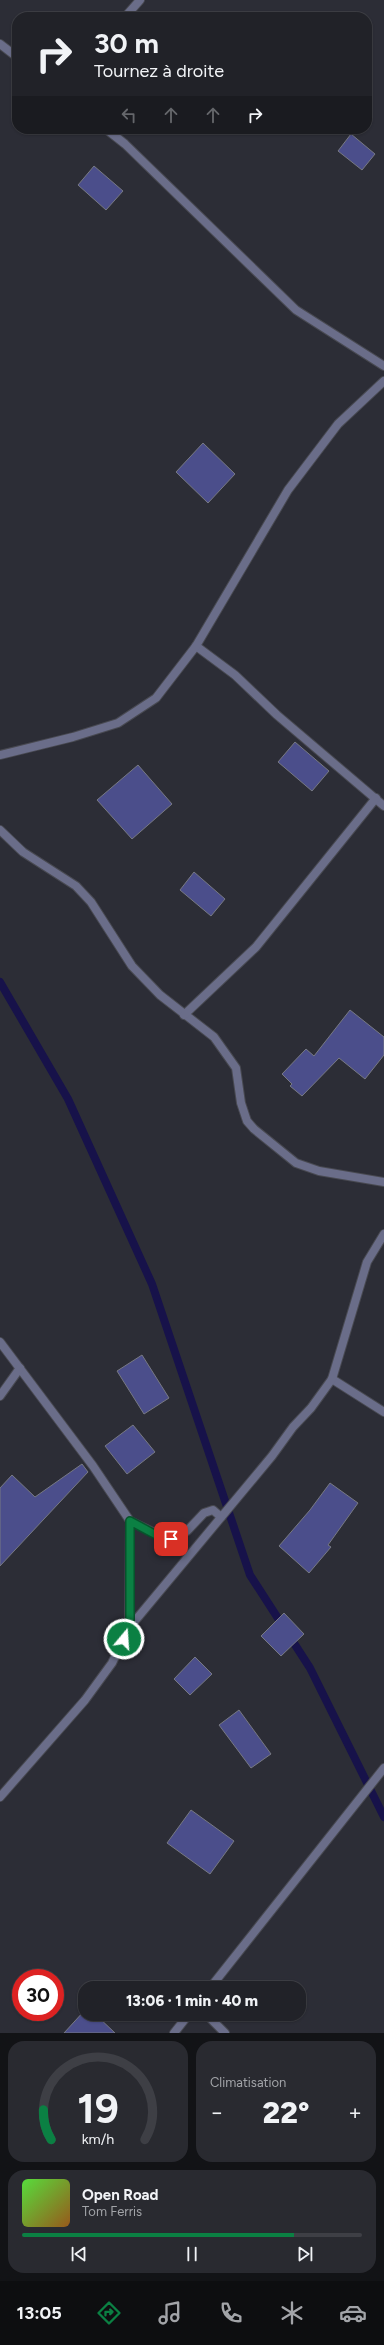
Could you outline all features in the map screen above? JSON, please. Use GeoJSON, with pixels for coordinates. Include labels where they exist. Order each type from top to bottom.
{"type":"FeatureCollection","features":[{"type":"Feature","properties":{"kind":"street"},"geometry":{"type":"LineString","coordinates":[[129,12],[140,0]]}},
{"type":"Feature","properties":{"kind":"street"},"geometry":{"type":"LineString","coordinates":[[0,44],[12,53]]}},
{"type":"Feature","properties":{"kind":"street"},"geometry":{"type":"LineString","coordinates":[[112,134],[125,144],[296,310],[384,366]]}},
{"type":"Feature","properties":{"kind":"street"},"geometry":{"type":"LineString","coordinates":[[0,755],[73,737],[118,723],[156,698],[196,646],[288,490],[338,424],[384,381]]}},
{"type":"Feature","properties":{"kind":"street"},"geometry":{"type":"LineString","coordinates":[[196,646],[235,675],[277,715],[384,806]]}},
{"type":"Feature","properties":{"kind":"street"},"geometry":{"type":"LineString","coordinates":[[184,1015],[256,947],[376,798]]}},
{"type":"Feature","properties":{"kind":"street"},"geometry":{"type":"LineString","coordinates":[[0,830],[23,852],[76,886],[91,902],[132,966],[160,995],[184,1015],[204,1028],[236,1068],[241,1103],[247,1121],[285,1156],[296,1163],[319,1171],[384,1182]]}},
{"type":"Feature","properties":{"kind":"street"},"geometry":{"type":"LineString","coordinates":[[0,1796],[85,1700],[112,1663],[130,1628],[272,1456],[293,1427],[310,1408],[332,1379],[367,1262],[384,1234]]}},
{"type":"Feature","properties":{"kind":"street"},"geometry":{"type":"LineString","coordinates":[[0,1342],[93,1466],[130,1521],[158,1536],[171,1539],[186,1531],[204,1514],[213,1510],[221,1517]]}},
{"type":"Feature","properties":{"kind":"street"},"geometry":{"type":"LineString","coordinates":[[0,1396],[20,1368]]}},
{"type":"Feature","properties":{"kind":"street"},"geometry":{"type":"LineString","coordinates":[[332,1379],[384,1412]]}},
{"type":"Feature","properties":{"kind":"street"},"geometry":{"type":"LineString","coordinates":[[130,1521],[130,1628]]}},
{"type":"Feature","properties":{"kind":"street"},"geometry":{"type":"LineString","coordinates":[[216,1981],[384,1768]]}},
{"type":"Feature","properties":{"kind":"street"},"geometry":{"type":"LineString","coordinates":[[174,2033],[183,2021]]}},
{"type":"Feature","properties":{"kind":"street"},"geometry":{"type":"LineString","coordinates":[[213,2021],[224,2033]]}},
{"type":"Feature","properties":{"kind":"building"},"geometry":{"type":"Polygon","coordinates":[[[351,134],[375,154],[362,170],[338,151],[351,134]]]}},
{"type":"Feature","properties":{"kind":"building"},"geometry":{"type":"Polygon","coordinates":[[[94,166],[123,191],[106,210],[78,185],[94,166]]]}},
{"type":"Feature","properties":{"kind":"building"},"geometry":{"type":"Polygon","coordinates":[[[203,443],[235,474],[208,503],[176,472],[203,443]]]}},
{"type":"Feature","properties":{"kind":"building"},"geometry":{"type":"Polygon","coordinates":[[[295,742],[329,771],[312,791],[278,762],[295,742]]]}},
{"type":"Feature","properties":{"kind":"building"},"geometry":{"type":"Polygon","coordinates":[[[138,765],[172,804],[132,839],[97,800],[138,765]]]}},
{"type":"Feature","properties":{"kind":"building"},"geometry":{"type":"Polygon","coordinates":[[[194,872],[225,899],[211,916],[180,890],[194,872]]]}},
{"type":"Feature","properties":{"kind":"building"},"geometry":{"type":"Polygon","coordinates":[[[350,1010],[384,1037],[384,1055],[365,1079],[339,1058],[302,1096],[290,1086],[292,1084],[282,1074],[306,1049],[314,1056],[350,1010]]]}},
{"type":"Feature","properties":{"kind":"building"},"geometry":{"type":"Polygon","coordinates":[[[142,1355],[169,1398],[144,1414],[117,1371],[142,1355]]]}},
{"type":"Feature","properties":{"kind":"building"},"geometry":{"type":"Polygon","coordinates":[[[133,1425],[155,1452],[127,1474],[105,1446],[133,1425]]]}},
{"type":"Feature","properties":{"kind":"building"},"geometry":{"type":"Polygon","coordinates":[[[82,1464],[88,1472],[0,1566],[0,1488],[12,1475],[35,1497],[82,1464]]]}},
{"type":"Feature","properties":{"kind":"building"},"geometry":{"type":"Polygon","coordinates":[[[330,1483],[358,1503],[328,1545],[331,1547],[309,1573],[279,1546],[310,1510],[330,1483]]]}},
{"type":"Feature","properties":{"kind":"building"},"geometry":{"type":"Polygon","coordinates":[[[284,1613],[304,1634],[281,1656],[261,1636],[284,1613]]]}},
{"type":"Feature","properties":{"kind":"building"},"geometry":{"type":"Polygon","coordinates":[[[195,1657],[212,1674],[190,1695],[174,1679],[195,1657]]]}},
{"type":"Feature","properties":{"kind":"building"},"geometry":{"type":"Polygon","coordinates":[[[239,1710],[271,1754],[251,1768],[219,1725],[239,1710]]]}},
{"type":"Feature","properties":{"kind":"building"},"geometry":{"type":"Polygon","coordinates":[[[191,1810],[234,1841],[210,1874],[167,1843],[191,1810]]]}},
{"type":"Feature","properties":{"kind":"building"},"geometry":{"type":"Polygon","coordinates":[[[78,2018],[78,2021],[102,2021],[115,2033],[64,2033],[78,2018]]]}},
{"type":"Feature","properties":{"kind":"waterway"},"geometry":{"type":"LineString","coordinates":[[0,982],[68,1099],[152,1284],[250,1575],[310,1668],[384,1817]]}},
{"type":"Feature","properties":{"kind":"route"},"geometry":{"type":"LineString","coordinates":[[124,1639],[130,1628],[130,1521],[158,1536],[171,1539]]}}]}
